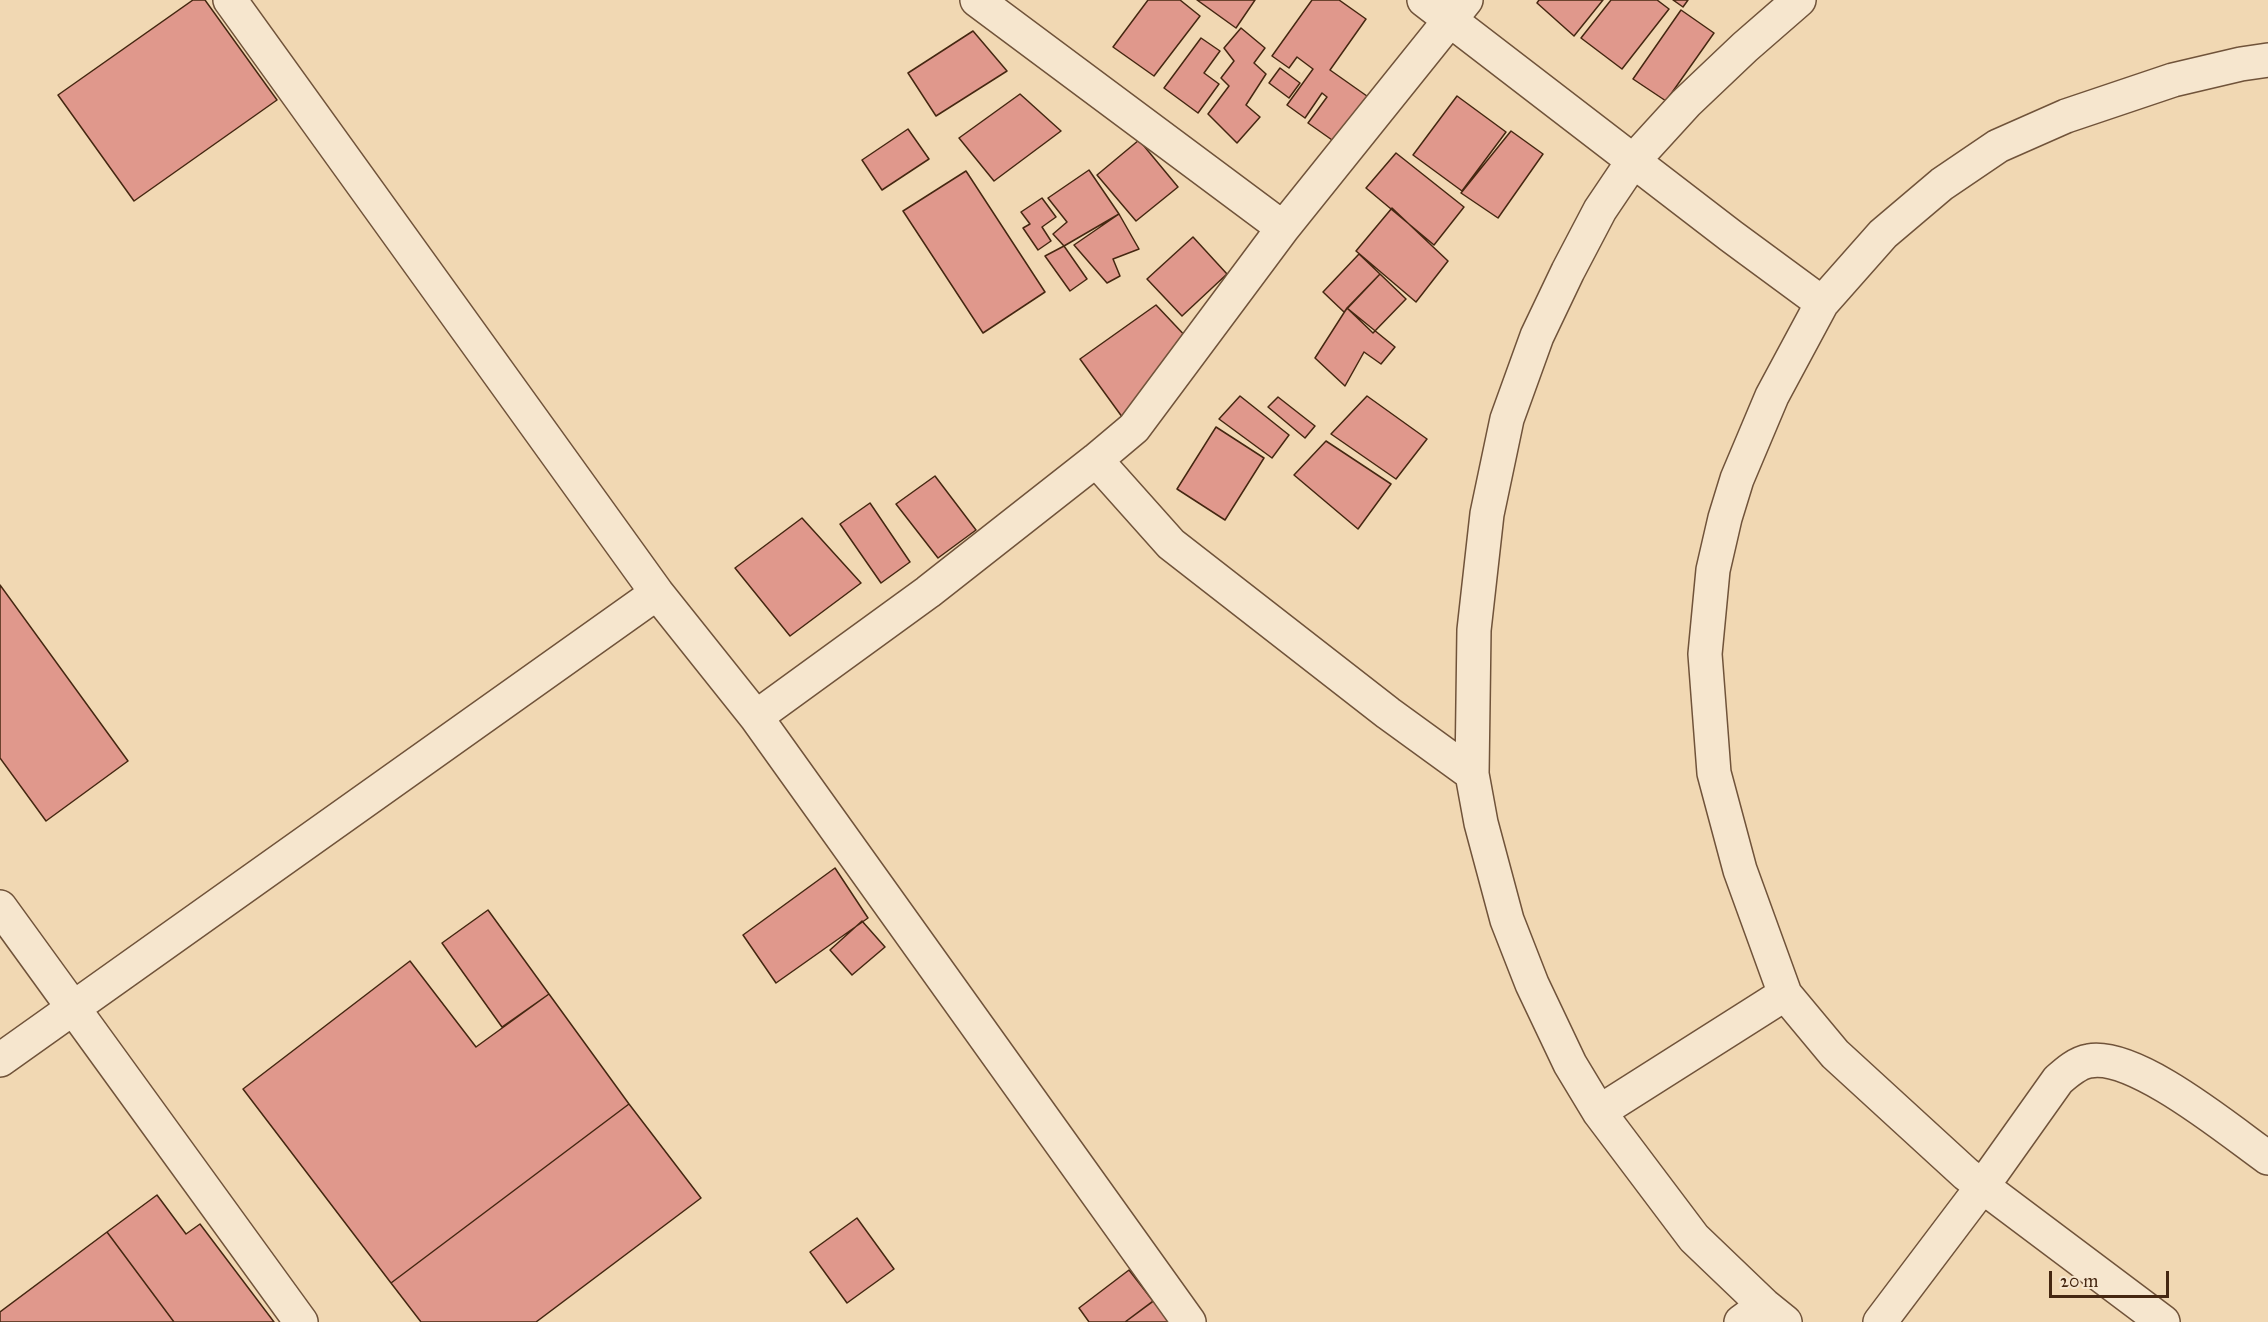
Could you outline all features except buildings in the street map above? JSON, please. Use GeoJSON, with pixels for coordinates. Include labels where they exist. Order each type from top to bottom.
{"type":"FeatureCollection","features":[{"type":"Feature","properties":{"kind":"street"},"geometry":{"type":"LineString","coordinates":[[230,0],[657,593],[756,717],[1189,1322]]}},
{"type":"Feature","properties":{"kind":"street"},"geometry":{"type":"LineString","coordinates":[[977,0],[1283,228]]}},
{"type":"Feature","properties":{"kind":"street"},"geometry":{"type":"LineString","coordinates":[[1424,0],[1458,10],[1633,161],[1822,303]]}},
{"type":"Feature","properties":{"kind":"street"},"geometry":{"type":"LineString","coordinates":[[1764,1316],[1694,1238],[1599,1112],[1569,1064],[1532,984],[1507,920],[1481,824],[1472,774],[1474,630],[1487,514],[1507,419],[1537,336],[1568,271],[1600,210],[1633,161],[1686,103],[1799,0]]}},
{"type":"Feature","properties":{"kind":"street"},"geometry":{"type":"LineString","coordinates":[[756,717],[928,592],[1134,428],[1283,228],[1458,10]]}},
{"type":"Feature","properties":{"kind":"street"},"geometry":{"type":"LineString","coordinates":[[2163,1322],[1982,1187],[1835,1054],[1785,994],[1740,870],[1714,773],[1705,654],[1713,570],[1725,518],[1737,479],[1772,396],[1822,303],[1883,234],[1942,184],[1998,147],[2066,116],[2173,80],[2268,60]]}},
{"type":"Feature","properties":{"kind":"street"},"geometry":{"type":"LineString","coordinates":[[1096,460],[1171,544],[1388,713],[1472,774]]}},
{"type":"Feature","properties":{"kind":"street"},"geometry":{"type":"LineString","coordinates":[[0,1060],[657,593]]}},
{"type":"Feature","properties":{"kind":"street"},"geometry":{"type":"LineString","coordinates":[[0,907],[301,1322]]}},
{"type":"Feature","properties":{"kind":"street"},"geometry":{"type":"LineString","coordinates":[[1599,1112],[1785,994]]}},
{"type":"Feature","properties":{"kind":"street"},"geometry":{"type":"LineString","coordinates":[[1880,1322],[1982,1187],[2058,1080],[2071,1068],[2089,1060],[2112,1061],[2130,1067],[2181,1097],[2268,1158]]}}]}
